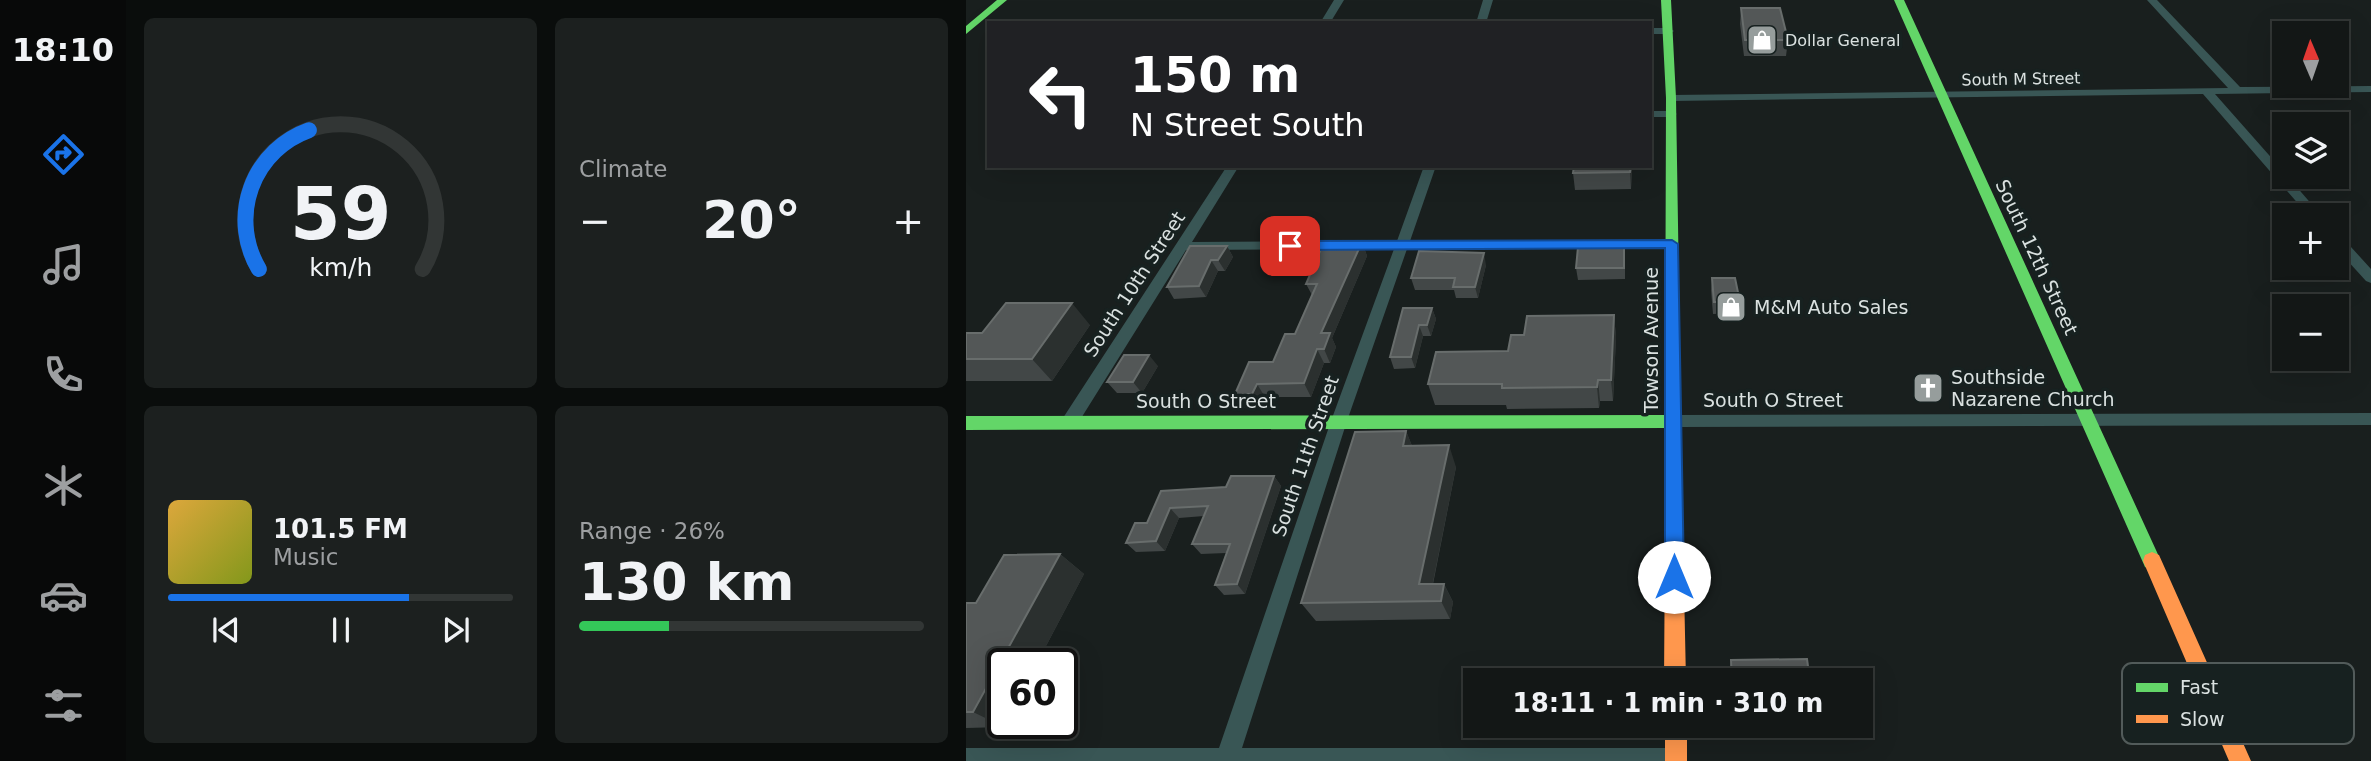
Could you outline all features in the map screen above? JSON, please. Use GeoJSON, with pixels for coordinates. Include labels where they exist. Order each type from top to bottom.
{"type":"FeatureCollection","features":[{"type":"Feature","properties":{"kind":"street"},"geometry":{"type":"LineString","coordinates":[[966,30],[1002,0]]}},
{"type":"Feature","properties":{"kind":"street"},"geometry":{"type":"LineString","coordinates":[[1326,21],[1339,0]]}},
{"type":"Feature","properties":{"kind":"street"},"geometry":{"type":"LineString","coordinates":[[1482,21],[1488,0]]}},
{"type":"Feature","properties":{"kind":"street","name":"Towson Avenue"},"geometry":{"type":"LineString","coordinates":[[1666,0],[1671,106],[1675,668]]}},
{"type":"Feature","properties":{"kind":"street","name":"South 12th Street"},"geometry":{"type":"LineString","coordinates":[[1899,0],[2198,663]]}},
{"type":"Feature","properties":{"kind":"street"},"geometry":{"type":"LineString","coordinates":[[2152,0],[2236,90]]}},
{"type":"Feature","properties":{"kind":"street"},"geometry":{"type":"LineString","coordinates":[[1652,31],[1669,31]]}},
{"type":"Feature","properties":{"kind":"street","name":"South M Street"},"geometry":{"type":"LineString","coordinates":[[1652,113],[1671,106],[1940,96],[2371,89]]}},
{"type":"Feature","properties":{"kind":"street"},"geometry":{"type":"LineString","coordinates":[[2206,91],[2304,203]]}},
{"type":"Feature","properties":{"kind":"street","name":"South 10th Street"},"geometry":{"type":"LineString","coordinates":[[1069,423],[1232,168]]}},
{"type":"Feature","properties":{"kind":"street","name":"South 11th Street"},"geometry":{"type":"LineString","coordinates":[[1226,760],[1399,245],[1429,168]]}},
{"type":"Feature","properties":{"kind":"street"},"geometry":{"type":"LineString","coordinates":[[1180,246],[1672,244]]}},
{"type":"Feature","properties":{"kind":"street"},"geometry":{"type":"LineString","coordinates":[[2349,253],[2371,278]]}},
{"type":"Feature","properties":{"kind":"street","name":"South O Street"},"geometry":{"type":"LineString","coordinates":[[966,424],[2371,419]]}},
{"type":"Feature","properties":{"kind":"street"},"geometry":{"type":"LineString","coordinates":[[966,759],[1676,760],[1676,738]]}},
{"type":"Feature","properties":{"kind":"street","name":"South 12th Street"},"geometry":{"type":"LineString","coordinates":[[2233,744],[2241,761]]}},
{"type":"Feature","properties":{"kind":"building"},"geometry":{"type":"Polygon","coordinates":[[[1741,8],[1780,8],[1788,40],[1745,40],[1741,8]]]}},
{"type":"Feature","properties":{"kind":"building"},"geometry":{"type":"Polygon","coordinates":[[[1574,168],[1631,168],[1630,172],[1573,173],[1574,168]]]}},
{"type":"Feature","properties":{"kind":"building"},"geometry":{"type":"Polygon","coordinates":[[[1324,242],[1362,242],[1321,333],[1330,333],[1324,349],[1317,349],[1304,383],[1257,384],[1252,394],[1235,394],[1249,362],[1273,362],[1285,334],[1295,334],[1317,284],[1306,284],[1324,242]]]}},
{"type":"Feature","properties":{"kind":"building"},"geometry":{"type":"Polygon","coordinates":[[[1190,246],[1227,246],[1218,260],[1211,260],[1199,286],[1167,287],[1190,246]]]}},
{"type":"Feature","properties":{"kind":"building"},"geometry":{"type":"Polygon","coordinates":[[[1624,246],[1624,268],[1576,268],[1578,247],[1624,246]]]}},
{"type":"Feature","properties":{"kind":"building"},"geometry":{"type":"Polygon","coordinates":[[[1419,251],[1484,253],[1475,287],[1453,287],[1455,278],[1411,278],[1419,251]]]}},
{"type":"Feature","properties":{"kind":"building"},"geometry":{"type":"Polygon","coordinates":[[[1712,278],[1735,278],[1740,302],[1714,302],[1712,278]]]}},
{"type":"Feature","properties":{"kind":"building"},"geometry":{"type":"Polygon","coordinates":[[[1006,303],[1072,303],[1032,359],[966,359],[966,333],[982,333],[1006,303]]]}},
{"type":"Feature","properties":{"kind":"building"},"geometry":{"type":"Polygon","coordinates":[[[1403,308],[1432,308],[1427,325],[1419,325],[1411,357],[1390,357],[1403,308]]]}},
{"type":"Feature","properties":{"kind":"building"},"geometry":{"type":"Polygon","coordinates":[[[1614,315],[1611,380],[1598,380],[1597,387],[1502,388],[1502,384],[1428,384],[1436,352],[1508,351],[1511,335],[1524,335],[1527,316],[1614,315]]]}},
{"type":"Feature","properties":{"kind":"building"},"geometry":{"type":"Polygon","coordinates":[[[1124,355],[1149,355],[1133,382],[1107,382],[1124,355]]]}},
{"type":"Feature","properties":{"kind":"building"},"geometry":{"type":"Polygon","coordinates":[[[1406,431],[1403,446],[1449,445],[1419,584],[1444,584],[1441,601],[1301,603],[1355,432],[1406,431]]]}},
{"type":"Feature","properties":{"kind":"building"},"geometry":{"type":"Polygon","coordinates":[[[1231,476],[1274,476],[1237,584],[1215,585],[1230,544],[1192,544],[1208,506],[1170,508],[1156,541],[1126,543],[1135,523],[1147,523],[1161,491],[1226,487],[1231,476]]]}},
{"type":"Feature","properties":{"kind":"building"},"geometry":{"type":"Polygon","coordinates":[[[1060,554],[1008,648],[987,648],[987,687],[973,712],[966,712],[966,603],[976,603],[1004,555],[1060,554]]]}},
{"type":"Feature","properties":{"kind":"building"},"geometry":{"type":"Polygon","coordinates":[[[1807,659],[1808,668],[1731,668],[1731,660],[1807,659]]]}},
{"type":"Feature","properties":{"kind":"traffic: fast"},"geometry":{"type":"LineString","coordinates":[[966,31],[1002,0]]}},
{"type":"Feature","properties":{"kind":"traffic: fast"},"geometry":{"type":"LineString","coordinates":[[1666,0],[1671,98],[1674,540]]}},
{"type":"Feature","properties":{"kind":"traffic: fast"},"geometry":{"type":"LineString","coordinates":[[1899,0],[2152,561]]}},
{"type":"Feature","properties":{"kind":"traffic: fast"},"geometry":{"type":"LineString","coordinates":[[966,423],[1673,421]]}},
{"type":"Feature","properties":{"kind":"traffic: slow"},"geometry":{"type":"LineString","coordinates":[[1674,540],[1675,668]]}},
{"type":"Feature","properties":{"kind":"traffic: slow"},"geometry":{"type":"LineString","coordinates":[[2152,561],[2197,663]]}},
{"type":"Feature","properties":{"kind":"traffic: slow"},"geometry":{"type":"LineString","coordinates":[[1676,738],[1676,761]]}},
{"type":"Feature","properties":{"kind":"traffic: slow"},"geometry":{"type":"LineString","coordinates":[[2233,744],[2240,761]]}},
{"type":"Feature","properties":{"kind":"place","name":"Dollar General"},"geometry":{"type":"Point","coordinates":[1762,40]}},
{"type":"Feature","properties":{"kind":"place","name":"M&M Auto Sales"},"geometry":{"type":"Point","coordinates":[1731,307]}},
{"type":"Feature","properties":{"kind":"place","name":"Southside Nazarene Church"},"geometry":{"type":"Point","coordinates":[1928,388]}},
{"type":"Feature","properties":{"kind":"route"},"geometry":{"type":"LineString","coordinates":[[1290,246],[1672,244],[1674,577]]}}]}
